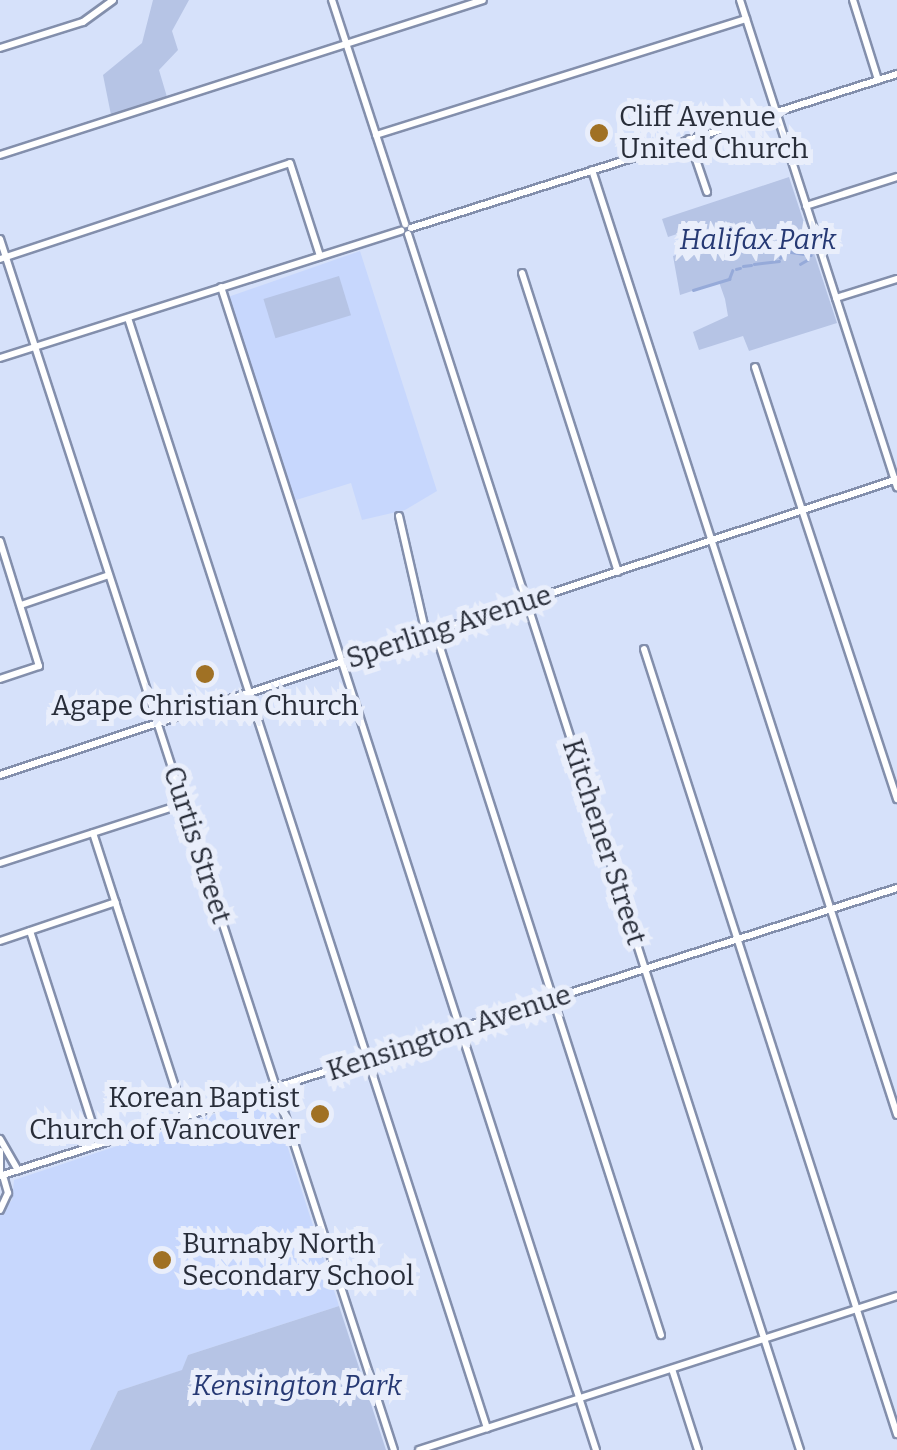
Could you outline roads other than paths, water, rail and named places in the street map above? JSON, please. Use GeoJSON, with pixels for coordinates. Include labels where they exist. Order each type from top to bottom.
{"type":"FeatureCollection","features":[{"type":"Feature","properties":{"kind":"street"},"geometry":{"type":"LineString","coordinates":[[0,48],[82,22],[113,0]]}},
{"type":"Feature","properties":{"kind":"street","name":"Kitchener Street"},"geometry":{"type":"LineString","coordinates":[[332,0],[800,1450]]}},
{"type":"Feature","properties":{"kind":"street"},"geometry":{"type":"LineString","coordinates":[[0,155],[483,0]]}},
{"type":"Feature","properties":{"kind":"street"},"geometry":{"type":"LineString","coordinates":[[740,0],[896,482]]}},
{"type":"Feature","properties":{"kind":"street"},"geometry":{"type":"LineString","coordinates":[[852,0],[878,80]]}},
{"type":"Feature","properties":{"kind":"street"},"geometry":{"type":"LineString","coordinates":[[376,135],[746,19]]}},
{"type":"Feature","properties":{"kind":"street"},"geometry":{"type":"LineString","coordinates":[[0,358],[897,74]]}},
{"type":"Feature","properties":{"kind":"street"},"geometry":{"type":"LineString","coordinates":[[689,139],[706,192]]}},
{"type":"Feature","properties":{"kind":"street"},"geometry":{"type":"LineString","coordinates":[[3,257],[290,162],[320,256]]}},
{"type":"Feature","properties":{"kind":"street"},"geometry":{"type":"LineString","coordinates":[[592,170],[897,1116]]}},
{"type":"Feature","properties":{"kind":"street"},"geometry":{"type":"LineString","coordinates":[[806,206],[897,177]]}},
{"type":"Feature","properties":{"kind":"street","name":"Curtis Street"},"geometry":{"type":"LineString","coordinates":[[0,239],[394,1450]]}},
{"type":"Feature","properties":{"kind":"street"},"geometry":{"type":"LineString","coordinates":[[522,273],[618,572]]}},
{"type":"Feature","properties":{"kind":"street"},"geometry":{"type":"LineString","coordinates":[[836,298],[897,278]]}},
{"type":"Feature","properties":{"kind":"street"},"geometry":{"type":"LineString","coordinates":[[221,288],[596,1450]]}},
{"type":"Feature","properties":{"kind":"street"},"geometry":{"type":"LineString","coordinates":[[128,318],[487,1428]]}},
{"type":"Feature","properties":{"kind":"street"},"geometry":{"type":"LineString","coordinates":[[755,366],[897,799]]}},
{"type":"Feature","properties":{"kind":"street","name":"Sperling Avenue"},"geometry":{"type":"LineString","coordinates":[[0,775],[896,482]]}},
{"type":"Feature","properties":{"kind":"street"},"geometry":{"type":"LineString","coordinates":[[399,516],[412,587],[554,999],[661,1335]]}},
{"type":"Feature","properties":{"kind":"street"},"geometry":{"type":"LineString","coordinates":[[0,541],[39,666],[0,678]]}},
{"type":"Feature","properties":{"kind":"street"},"geometry":{"type":"LineString","coordinates":[[21,605],[110,575]]}},
{"type":"Feature","properties":{"kind":"street"},"geometry":{"type":"LineString","coordinates":[[644,648],[897,1434]]}},
{"type":"Feature","properties":{"kind":"street"},"geometry":{"type":"LineString","coordinates":[[0,863],[184,804]]}},
{"type":"Feature","properties":{"kind":"street"},"geometry":{"type":"LineString","coordinates":[[93,832],[186,1117]]}},
{"type":"Feature","properties":{"kind":"street","name":"Kensington Avenue"},"geometry":{"type":"LineString","coordinates":[[1,1174],[897,888]]}},
{"type":"Feature","properties":{"kind":"street"},"geometry":{"type":"LineString","coordinates":[[0,941],[116,902]]}},
{"type":"Feature","properties":{"kind":"street"},"geometry":{"type":"LineString","coordinates":[[30,931],[99,1144]]}},
{"type":"Feature","properties":{"kind":"street"},"geometry":{"type":"LineString","coordinates":[[0,1139],[18,1170]]}},
{"type":"Feature","properties":{"kind":"street"},"geometry":{"type":"LineString","coordinates":[[0,1151],[1,1174],[8,1193],[0,1210]]}},
{"type":"Feature","properties":{"kind":"street"},"geometry":{"type":"LineString","coordinates":[[420,1450],[897,1296]]}},
{"type":"Feature","properties":{"kind":"street"},"geometry":{"type":"LineString","coordinates":[[672,1369],[698,1450]]}},
{"type":"Feature","properties":{"kind":"waterway"},"geometry":{"type":"LineString","coordinates":[[725,234],[747,237]]}},
{"type":"Feature","properties":{"kind":"waterway"},"geometry":{"type":"LineString","coordinates":[[723,236],[724,242]]}},
{"type":"Feature","properties":{"kind":"waterway"},"geometry":{"type":"LineString","coordinates":[[751,237],[785,251]]}},
{"type":"Feature","properties":{"kind":"waterway"},"geometry":{"type":"LineString","coordinates":[[780,258],[785,251],[811,255]]}},
{"type":"Feature","properties":{"kind":"waterway"},"geometry":{"type":"LineString","coordinates":[[800,264],[807,260]]}},
{"type":"Feature","properties":{"kind":"waterway"},"geometry":{"type":"LineString","coordinates":[[754,264],[779,261]]}},
{"type":"Feature","properties":{"kind":"waterway"},"geometry":{"type":"LineString","coordinates":[[743,266],[751,265]]}},
{"type":"Feature","properties":{"kind":"waterway"},"geometry":{"type":"LineString","coordinates":[[736,269],[740,268]]}},
{"type":"Feature","properties":{"kind":"waterway"},"geometry":{"type":"LineString","coordinates":[[693,290],[729,279],[732,271]]}},
{"type":"Feature","properties":{"kind":"place","name":"Cliff Avenue United Church"},"geometry":{"type":"Point","coordinates":[599,133]}},
{"type":"Feature","properties":{"kind":"place","name":"Agape Christian Church"},"geometry":{"type":"Point","coordinates":[205,674]}},
{"type":"Feature","properties":{"kind":"place","name":"Korean Baptist Church of Vancouver"},"geometry":{"type":"Point","coordinates":[320,1114]}},
{"type":"Feature","properties":{"kind":"place","name":"Burnaby North Secondary School"},"geometry":{"type":"Point","coordinates":[162,1260]}},
{"type":"Feature","properties":{"kind":"park label","name":"Halifax Park"},"geometry":{"type":"Point","coordinates":[758,240]}},
{"type":"Feature","properties":{"kind":"park label","name":"Kensington Park"},"geometry":{"type":"Point","coordinates":[297,1386]}}]}
